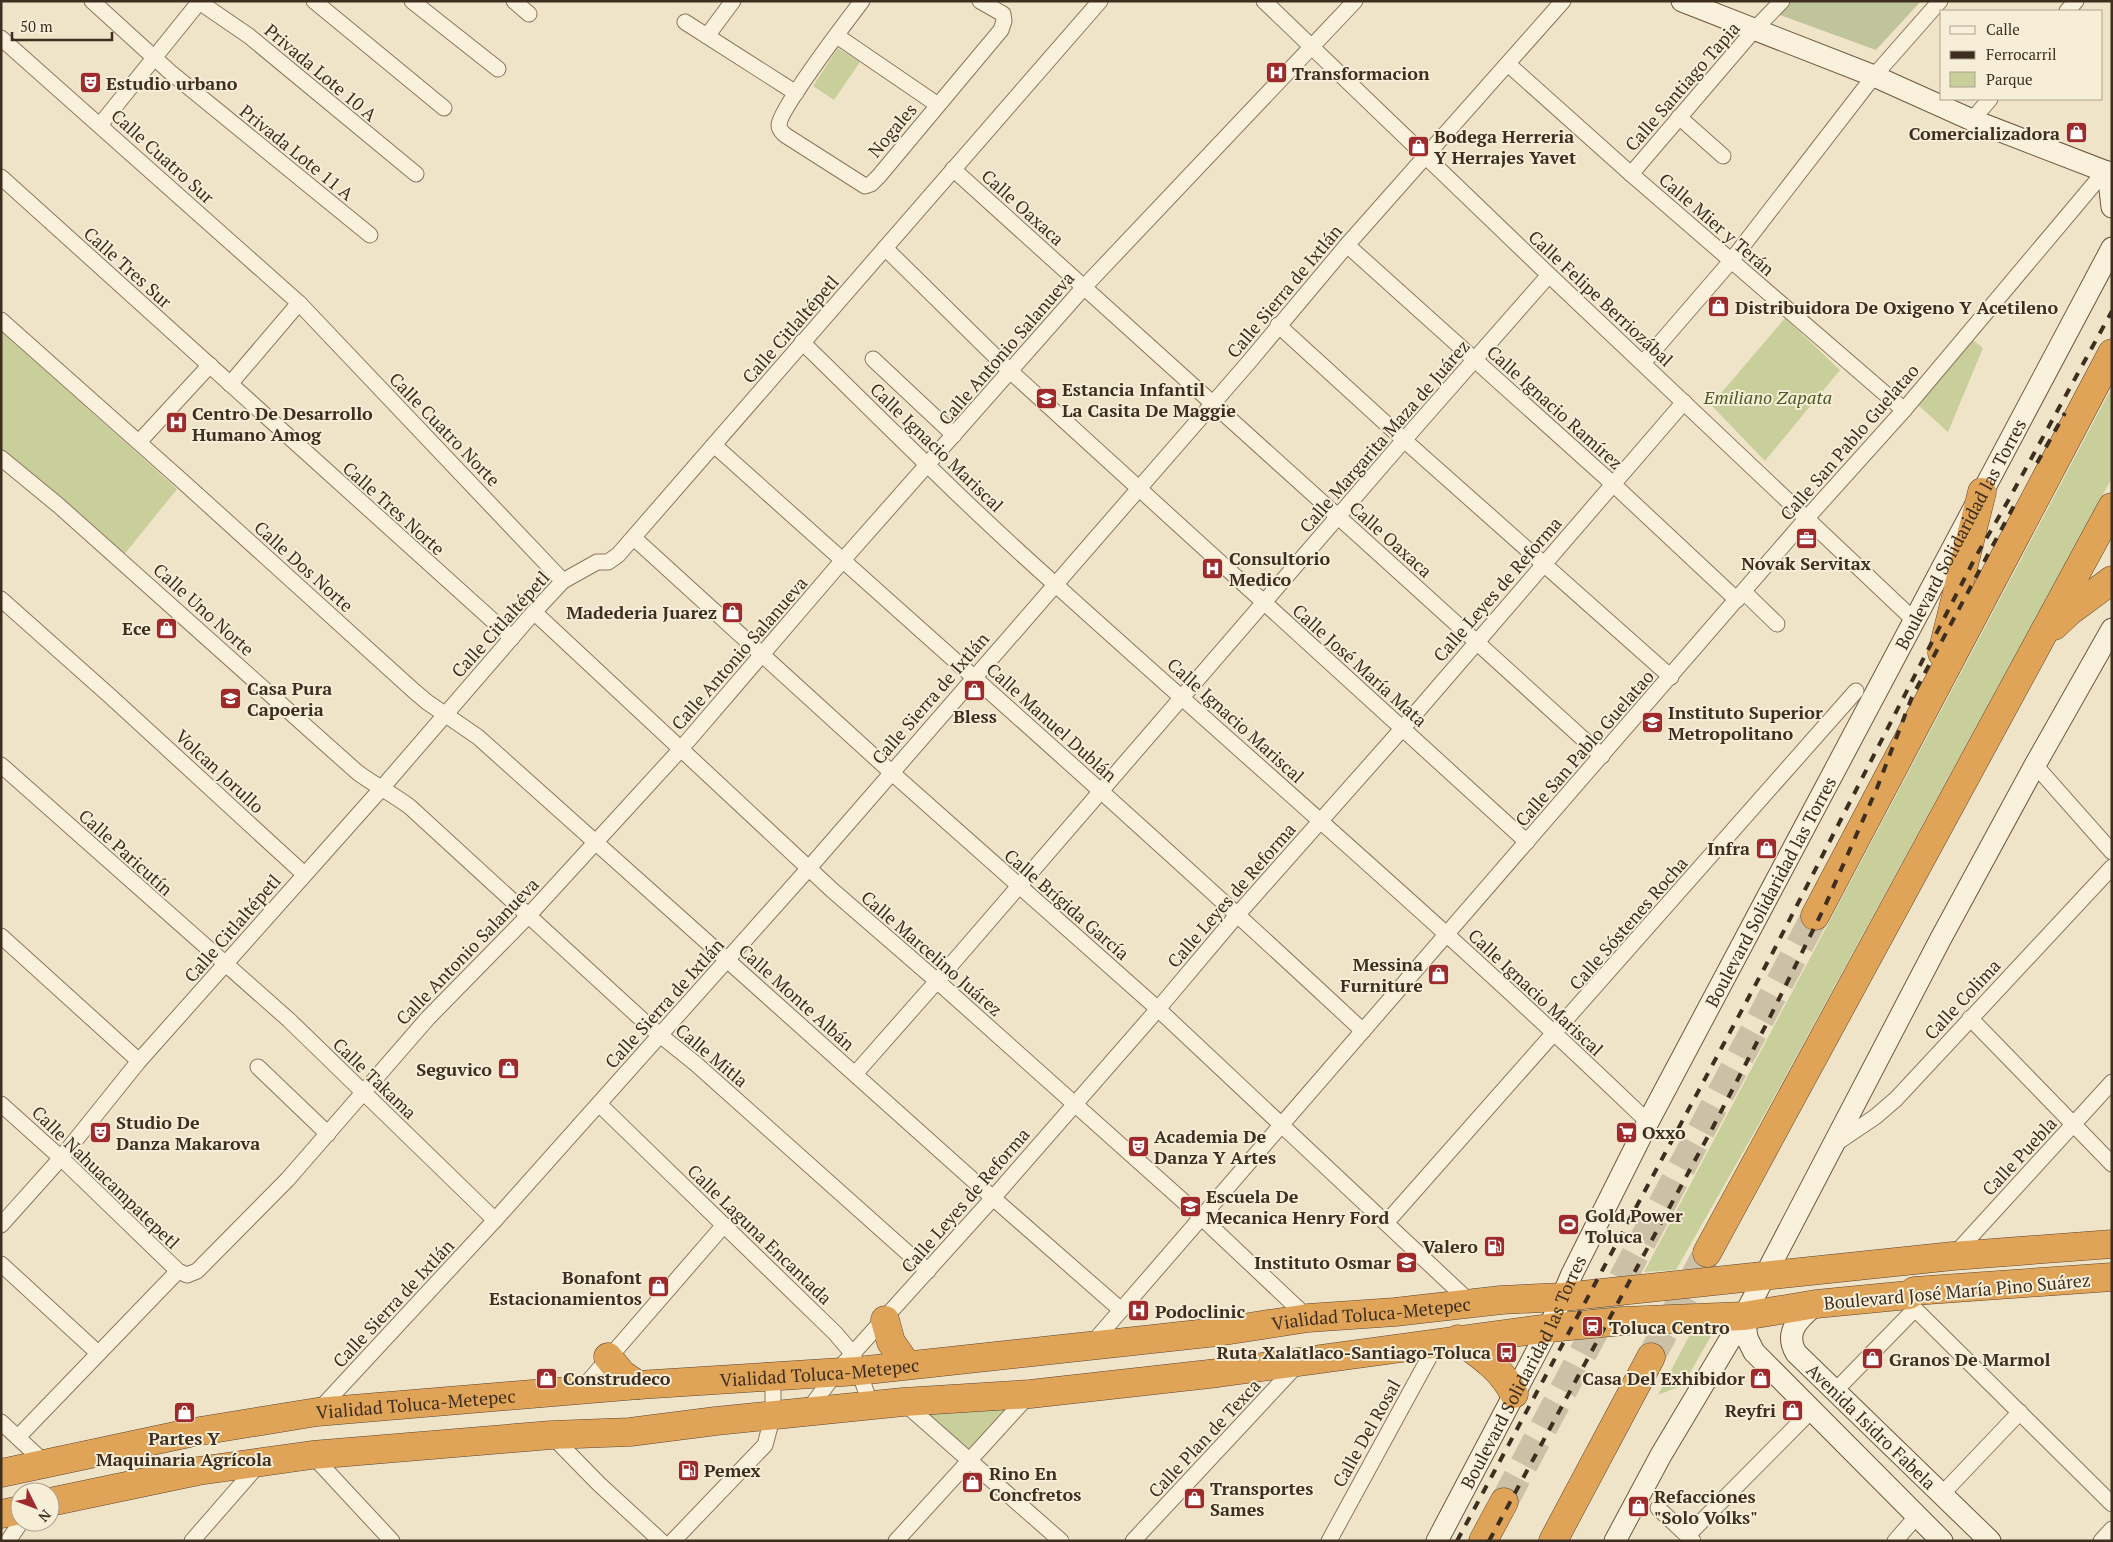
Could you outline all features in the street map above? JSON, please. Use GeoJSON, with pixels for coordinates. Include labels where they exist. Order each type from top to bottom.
{"type":"FeatureCollection","features":[{"type":"Feature","properties":{"kind":"highway"},"geometry":{"type":"LineString","coordinates":[[1815,916],[2112,353]]}},
{"type":"Feature","properties":{"kind":"highway"},"geometry":{"type":"LineString","coordinates":[[1920,718],[1947,639],[1958,584],[1982,492]]}},
{"type":"Feature","properties":{"kind":"highway"},"geometry":{"type":"LineString","coordinates":[[1707,1253],[2112,507]]}},
{"type":"Feature","properties":{"kind":"highway"},"geometry":{"type":"LineString","coordinates":[[2027,661],[2058,622],[2112,580]]}},
{"type":"Feature","properties":{"kind":"highway","name":"Boulevard José María Pino Suárez"},"geometry":{"type":"LineString","coordinates":[[1642,1288],[1953,1256],[2112,1244]]}},
{"type":"Feature","properties":{"kind":"highway","name":"Boulevard José María Pino Suárez"},"geometry":{"type":"LineString","coordinates":[[1623,1321],[1744,1316],[1816,1304],[1909,1295],[1914,1291],[2112,1277]]}},
{"type":"Feature","properties":{"kind":"highway","name":"Vialidad Toluca-Metepec"},"geometry":{"type":"LineString","coordinates":[[1,1473],[194,1432],[317,1412],[638,1385],[773,1376],[849,1365],[907,1365],[1217,1332],[1308,1318],[1563,1297],[1642,1288]]}},
{"type":"Feature","properties":{"kind":"highway"},"geometry":{"type":"LineString","coordinates":[[885,1320],[891,1342],[907,1365]]}},
{"type":"Feature","properties":{"kind":"highway","name":"Vialidad Toluca-Metepec"},"geometry":{"type":"LineString","coordinates":[[60,1500],[198,1471],[263,1460],[551,1436],[630,1432],[903,1402],[1030,1394],[1218,1373],[1302,1360],[1549,1328],[1623,1321]]}},
{"type":"Feature","properties":{"kind":"highway"},"geometry":{"type":"LineString","coordinates":[[1448,1341],[1493,1366],[1508,1382],[1514,1394]]}},
{"type":"Feature","properties":{"kind":"highway"},"geometry":{"type":"LineString","coordinates":[[608,1357],[622,1374],[638,1385]]}},
{"type":"Feature","properties":{"kind":"highway"},"geometry":{"type":"LineString","coordinates":[[1553,1541],[1651,1357]]}},
{"type":"Feature","properties":{"kind":"highway"},"geometry":{"type":"LineString","coordinates":[[1483,1541],[1504,1502]]}},
{"type":"Feature","properties":{"kind":"main road"},"geometry":{"type":"LineString","coordinates":[[1682,1],[1874,76],[1972,120],[2108,172],[2112,208]]}},
{"type":"Feature","properties":{"kind":"main road","name":"Boulevard Solidaridad las Torres"},"geometry":{"type":"LineString","coordinates":[[1437,1541],[1549,1328],[1571,1276],[1648,1122],[2112,248]]}},
{"type":"Feature","properties":{"kind":"main road"},"geometry":{"type":"LineString","coordinates":[[1615,1541],[1661,1455],[1744,1316],[1832,1146],[2035,765],[2112,629]]}},
{"type":"Feature","properties":{"kind":"main road","name":"Avenida Isidro Fabela"},"geometry":{"type":"LineString","coordinates":[[1816,1304],[1796,1324],[1792,1332],[1793,1347],[1804,1362],[1836,1390],[1990,1541]]}},
{"type":"Feature","properties":{"kind":"main road","name":"Avenida Isidro Fabela"},"geometry":{"type":"LineString","coordinates":[[1744,1316],[1748,1338],[1754,1352],[1942,1541]]}},
{"type":"Feature","properties":{"kind":"street","name":"Privada Lote 11 A"},"geometry":{"type":"LineString","coordinates":[[92,1],[154,58],[370,236]]}},
{"type":"Feature","properties":{"kind":"street"},"geometry":{"type":"LineString","coordinates":[[314,1],[444,108]]}},
{"type":"Feature","properties":{"kind":"street"},"geometry":{"type":"LineString","coordinates":[[412,1],[498,69]]}},
{"type":"Feature","properties":{"kind":"street"},"geometry":{"type":"LineString","coordinates":[[514,1],[529,14]]}},
{"type":"Feature","properties":{"kind":"street"},"geometry":{"type":"LineString","coordinates":[[707,36],[733,1]]}},
{"type":"Feature","properties":{"kind":"street","name":"Nogales"},"geometry":{"type":"LineString","coordinates":[[796,93],[781,117],[780,130],[862,185],[868,185],[879,176],[1000,30],[1004,21],[1003,14],[980,1]]}},
{"type":"Feature","properties":{"kind":"street","name":"Calle Citlaltépetl"},"geometry":{"type":"LineString","coordinates":[[1,1225],[61,1158],[139,1061],[381,789],[534,612],[563,580],[596,562],[608,562],[615,559],[1100,1]]}},
{"type":"Feature","properties":{"kind":"street","name":"Calle Felipe Berriozábal"},"geometry":{"type":"LineString","coordinates":[[1264,1],[1425,157],[1914,620]]}},
{"type":"Feature","properties":{"kind":"street","name":"Calle Antonio Salanueva"},"geometry":{"type":"LineString","coordinates":[[18,1437],[98,1353],[183,1273],[201,1267],[288,1179],[362,1092],[434,1012],[529,915],[680,750],[843,560],[1085,286],[1355,1]]}},
{"type":"Feature","properties":{"kind":"street","name":"Calle Sierra de Ixtlán"},"geometry":{"type":"LineString","coordinates":[[317,1412],[495,1220],[728,960],[1138,490],[1347,245],[1563,1]]}},
{"type":"Feature","properties":{"kind":"street","name":"Calle Santiago Tapia"},"geometry":{"type":"LineString","coordinates":[[1631,174],[1755,29],[1782,1]]}},
{"type":"Feature","properties":{"kind":"street"},"geometry":{"type":"LineString","coordinates":[[1643,363],[1731,261],[1874,76],[1940,1]]}},
{"type":"Feature","properties":{"kind":"street"},"geometry":{"type":"LineString","coordinates":[[100,125],[199,2]]}},
{"type":"Feature","properties":{"kind":"street","name":"Privada Lote 10 A"},"geometry":{"type":"LineString","coordinates":[[199,2],[248,36],[416,174]]}},
{"type":"Feature","properties":{"kind":"street"},"geometry":{"type":"LineString","coordinates":[[685,22],[796,93],[860,2]]}},
{"type":"Feature","properties":{"kind":"street"},"geometry":{"type":"LineString","coordinates":[[837,36],[938,104]]}},
{"type":"Feature","properties":{"kind":"street","name":"Calle Cuatro Sur"},"geometry":{"type":"LineString","coordinates":[[1,38],[299,303]]}},
{"type":"Feature","properties":{"kind":"street","name":"Calle Mier y Terán"},"geometry":{"type":"LineString","coordinates":[[1508,64],[1631,174],[1904,410]]}},
{"type":"Feature","properties":{"kind":"street"},"geometry":{"type":"LineString","coordinates":[[1972,120],[1989,100]]}},
{"type":"Feature","properties":{"kind":"street"},"geometry":{"type":"LineString","coordinates":[[1679,117],[1723,156]]}},
{"type":"Feature","properties":{"kind":"street","name":"Calle Oaxaca"},"geometry":{"type":"LineString","coordinates":[[953,169],[1085,286],[1211,403],[1602,756]]}},
{"type":"Feature","properties":{"kind":"street","name":"Calle San Pablo Guelatao"},"geometry":{"type":"LineString","coordinates":[[1089,1347],[1806,519],[1904,410],[2108,172]]}},
{"type":"Feature","properties":{"kind":"street","name":"Calle Tres Sur"},"geometry":{"type":"LineString","coordinates":[[1,177],[230,384]]}},
{"type":"Feature","properties":{"kind":"street","name":"Calle Ignacio Ramírez"},"geometry":{"type":"LineString","coordinates":[[1347,245],[1740,596],[1777,624]]}},
{"type":"Feature","properties":{"kind":"street","name":"Calle José María Mata"},"geometry":{"type":"LineString","coordinates":[[885,248],[1010,372],[1527,842]]}},
{"type":"Feature","properties":{"kind":"street","name":"Calle Margarita Maza de Juárez"},"geometry":{"type":"LineString","coordinates":[[855,1074],[1549,275]]}},
{"type":"Feature","properties":{"kind":"street"},"geometry":{"type":"LineString","coordinates":[[230,384],[299,303]]}},
{"type":"Feature","properties":{"kind":"street","name":"Calle Cuatro Norte"},"geometry":{"type":"LineString","coordinates":[[299,303],[563,580]]}},
{"type":"Feature","properties":{"kind":"street","name":"Calle Dos Norte"},"geometry":{"type":"LineString","coordinates":[[1,320],[414,691],[445,715]]}},
{"type":"Feature","properties":{"kind":"street"},"geometry":{"type":"LineString","coordinates":[[1278,325],[1404,440],[1671,677]]}},
{"type":"Feature","properties":{"kind":"street","name":"Calle Ignacio Mariscal"},"geometry":{"type":"LineString","coordinates":[[802,342],[1055,585],[1556,1033],[1648,1122]]}},
{"type":"Feature","properties":{"kind":"street"},"geometry":{"type":"LineString","coordinates":[[873,359],[954,435]]}},
{"type":"Feature","properties":{"kind":"street"},"geometry":{"type":"LineString","coordinates":[[139,442],[210,366]]}},
{"type":"Feature","properties":{"kind":"street","name":"Calle Tres Norte"},"geometry":{"type":"LineString","coordinates":[[230,384],[512,638]]}},
{"type":"Feature","properties":{"kind":"street","name":"Calle Leyes de Reforma"},"geometry":{"type":"LineString","coordinates":[[806,1412],[849,1365],[885,1320],[1158,1009],[1320,820],[1402,729],[1543,563],[1684,402]]}},
{"type":"Feature","properties":{"kind":"street","name":"Calle Manuel Dublán"},"geometry":{"type":"LineString","coordinates":[[714,445],[1101,790],[1363,1031]]}},
{"type":"Feature","properties":{"kind":"street","name":"Calle Uno Norte"},"geometry":{"type":"LineString","coordinates":[[1,458],[65,511],[357,772],[381,789]]}},
{"type":"Feature","properties":{"kind":"street","name":"Calle Brígida García"},"geometry":{"type":"LineString","coordinates":[[634,538],[891,772],[1158,1009],[1472,1304]]}},
{"type":"Feature","properties":{"kind":"street","name":"Volcan Jorullo"},"geometry":{"type":"LineString","coordinates":[[1,599],[304,874]]}},
{"type":"Feature","properties":{"kind":"street","name":"Calle Marcelino Juárez"},"geometry":{"type":"LineString","coordinates":[[534,612],[859,915],[937,981],[1201,1217],[1308,1318]]}},
{"type":"Feature","properties":{"kind":"street","name":"Calle Sóstenes Rocha"},"geometry":{"type":"LineString","coordinates":[[1386,1223],[1556,1033],[1856,691]]}},
{"type":"Feature","properties":{"kind":"street","name":"Calle Monte Albán"},"geometry":{"type":"LineString","coordinates":[[445,715],[478,737],[993,1198],[1121,1310]]}},
{"type":"Feature","properties":{"kind":"street","name":"Calle Paricutín"},"geometry":{"type":"LineString","coordinates":[[1,765],[225,966]]}},
{"type":"Feature","properties":{"kind":"street"},"geometry":{"type":"LineString","coordinates":[[2035,765],[2112,852]]}},
{"type":"Feature","properties":{"kind":"street","name":"Calle Mitla"},"geometry":{"type":"LineString","coordinates":[[381,789],[393,794],[410,807],[660,1036],[696,1064],[928,1271]]}},
{"type":"Feature","properties":{"kind":"street","name":"Calle Colima"},"geometry":{"type":"LineString","coordinates":[[1832,1146],[1875,1117],[1896,1099],[2112,867]]}},
{"type":"Feature","properties":{"kind":"street"},"geometry":{"type":"LineString","coordinates":[[1,936],[139,1061]]}},
{"type":"Feature","properties":{"kind":"street","name":"Calle Takama"},"geometry":{"type":"LineString","coordinates":[[225,966],[244,980],[289,1020],[495,1220]]}},
{"type":"Feature","properties":{"kind":"street"},"geometry":{"type":"LineString","coordinates":[[1970,1018],[2112,1164]]}},
{"type":"Feature","properties":{"kind":"street"},"geometry":{"type":"LineString","coordinates":[[258,1067],[328,1134]]}},
{"type":"Feature","properties":{"kind":"street","name":"Calle Puebla"},"geometry":{"type":"LineString","coordinates":[[1953,1256],[2112,1082]]}},
{"type":"Feature","properties":{"kind":"street","name":"Calle Nahuacampatepetl"},"geometry":{"type":"LineString","coordinates":[[1,1104],[183,1273]]}},
{"type":"Feature","properties":{"kind":"street","name":"Calle Laguna Encantada"},"geometry":{"type":"LineString","coordinates":[[599,1104],[828,1326],[871,1406]]}},
{"type":"Feature","properties":{"kind":"street"},"geometry":{"type":"LineString","coordinates":[[581,1390],[724,1225]]}},
{"type":"Feature","properties":{"kind":"street"},"geometry":{"type":"LineString","coordinates":[[1,1264],[98,1353]]}},
{"type":"Feature","properties":{"kind":"street"},"geometry":{"type":"LineString","coordinates":[[1836,1390],[1915,1309],[2112,1504]]}},
{"type":"Feature","properties":{"kind":"street","name":"Calle Del Rosal"},"geometry":{"type":"LineString","coordinates":[[1329,1541],[1448,1341]]}},
{"type":"Feature","properties":{"kind":"street","name":"Calle Plan de Texca"},"geometry":{"type":"LineString","coordinates":[[1133,1541],[1302,1360]]}},
{"type":"Feature","properties":{"kind":"street"},"geometry":{"type":"LineString","coordinates":[[674,1541],[761,1451],[768,1438],[773,1415],[773,1376]]}},
{"type":"Feature","properties":{"kind":"street"},"geometry":{"type":"LineString","coordinates":[[896,1541],[1030,1394]]}},
{"type":"Feature","properties":{"kind":"street"},"geometry":{"type":"LineString","coordinates":[[903,1402],[1061,1541]]}},
{"type":"Feature","properties":{"kind":"street"},"geometry":{"type":"LineString","coordinates":[[1658,1508],[1690,1538],[1812,1410]]}},
{"type":"Feature","properties":{"kind":"street"},"geometry":{"type":"LineString","coordinates":[[1942,1494],[2020,1412]]}},
{"type":"Feature","properties":{"kind":"street"},"geometry":{"type":"LineString","coordinates":[[1,1422],[46,1463]]}},
{"type":"Feature","properties":{"kind":"street"},"geometry":{"type":"LineString","coordinates":[[551,1436],[599,1484],[661,1541]]}},
{"type":"Feature","properties":{"kind":"street"},"geometry":{"type":"LineString","coordinates":[[312,1455],[392,1541]]}},
{"type":"Feature","properties":{"kind":"street"},"geometry":{"type":"LineString","coordinates":[[192,1541],[263,1460]]}},
{"type":"Feature","properties":{"kind":"street"},"geometry":{"type":"LineString","coordinates":[[1895,1541],[1917,1516]]}},
{"type":"Feature","properties":{"kind":"street"},"geometry":{"type":"LineString","coordinates":[[2101,1541],[2112,1528]]}},
{"type":"Feature","properties":{"kind":"green space"},"geometry":{"type":"Polygon","coordinates":[[[1792,1],[1921,1],[1876,50],[1780,15],[1792,1]]]}},
{"type":"Feature","properties":{"kind":"green space"},"geometry":{"type":"Polygon","coordinates":[[[838,48],[860,62],[834,100],[813,86],[838,48]]]}},
{"type":"Feature","properties":{"kind":"green space","name":"Emiliano Zapata"},"geometry":{"type":"Polygon","coordinates":[[[1785,318],[1840,370],[1765,461],[1711,405],[1785,318]]]}},
{"type":"Feature","properties":{"kind":"green space"},"geometry":{"type":"Polygon","coordinates":[[[1,331],[177,489],[123,556],[1,449],[1,331]]]}},
{"type":"Feature","properties":{"kind":"green space"},"geometry":{"type":"Polygon","coordinates":[[[1973,340],[1983,348],[1948,432],[1918,405],[1973,340]]]}},
{"type":"Feature","properties":{"kind":"green space"},"geometry":{"type":"Polygon","coordinates":[[[2112,387],[2112,478],[1767,1110],[1676,1270],[1644,1272],[2112,387]]]}},
{"type":"Feature","properties":{"kind":"green space"},"geometry":{"type":"Polygon","coordinates":[[[1695,1325],[1714,1331],[1683,1385],[1658,1395],[1695,1325]]]}},
{"type":"Feature","properties":{"kind":"green space"},"geometry":{"type":"Polygon","coordinates":[[[1009,1406],[970,1449],[922,1412],[1009,1406]]]}},
{"type":"Feature","properties":{"kind":"tunnel"},"geometry":{"type":"LineString","coordinates":[[1504,1502],[1815,916]]}},
{"type":"Feature","properties":{"kind":"tunnel"},"geometry":{"type":"LineString","coordinates":[[1651,1357],[1707,1253]]}},
{"type":"Feature","properties":{"kind":"railway"},"geometry":{"type":"LineString","coordinates":[[1457,1541],[1773,952],[1975,558],[2112,311]]}},
{"type":"Feature","properties":{"kind":"railway"},"geometry":{"type":"LineString","coordinates":[[2037,463],[2065,413]]}},
{"type":"Feature","properties":{"kind":"railway"},"geometry":{"type":"LineString","coordinates":[[1489,1541],[1713,1127],[1768,1021],[1825,906],[1877,788],[1912,697],[2017,500]]}},
{"type":"Feature","properties":{"kind":"place","name":"Transformacion"},"geometry":{"type":"Point","coordinates":[1276,73]}},
{"type":"Feature","properties":{"kind":"place","name":"Estudio urbano"},"geometry":{"type":"Point","coordinates":[90,83]}},
{"type":"Feature","properties":{"kind":"place","name":"Comercializadora"},"geometry":{"type":"Point","coordinates":[2076,133]}},
{"type":"Feature","properties":{"kind":"place","name":"Bodega Herreria Y Herrajes Yavet"},"geometry":{"type":"Point","coordinates":[1418,146]}},
{"type":"Feature","properties":{"kind":"place","name":"Distribuidora De Oxigeno Y Acetileno"},"geometry":{"type":"Point","coordinates":[1719,307]}},
{"type":"Feature","properties":{"kind":"place","name":"Estancia Infantil La Casita De Maggie"},"geometry":{"type":"Point","coordinates":[1046,399]}},
{"type":"Feature","properties":{"kind":"place","name":"Centro De Desarrollo Humano Amog"},"geometry":{"type":"Point","coordinates":[176,423]}},
{"type":"Feature","properties":{"kind":"place","name":"Novak Servitax"},"geometry":{"type":"Point","coordinates":[1806,538]}},
{"type":"Feature","properties":{"kind":"place","name":"Consultorio Medico"},"geometry":{"type":"Point","coordinates":[1213,568]}},
{"type":"Feature","properties":{"kind":"place","name":"Madederia Juarez"},"geometry":{"type":"Point","coordinates":[733,612]}},
{"type":"Feature","properties":{"kind":"place","name":"Ece"},"geometry":{"type":"Point","coordinates":[167,628]}},
{"type":"Feature","properties":{"kind":"place","name":"Bless"},"geometry":{"type":"Point","coordinates":[975,691]}},
{"type":"Feature","properties":{"kind":"place","name":"Casa Pura Capoeria"},"geometry":{"type":"Point","coordinates":[231,698]}},
{"type":"Feature","properties":{"kind":"place","name":"Instituto Superior Metropolitano"},"geometry":{"type":"Point","coordinates":[1652,722]}},
{"type":"Feature","properties":{"kind":"place","name":"Infra"},"geometry":{"type":"Point","coordinates":[1766,848]}},
{"type":"Feature","properties":{"kind":"place","name":"Messina Furniture"},"geometry":{"type":"Point","coordinates":[1439,974]}},
{"type":"Feature","properties":{"kind":"place","name":"Seguvico"},"geometry":{"type":"Point","coordinates":[508,1069]}},
{"type":"Feature","properties":{"kind":"place","name":"Studio De Danza Makarova"},"geometry":{"type":"Point","coordinates":[100,1132]}},
{"type":"Feature","properties":{"kind":"place","name":"Oxxo"},"geometry":{"type":"Point","coordinates":[1626,1132]}},
{"type":"Feature","properties":{"kind":"place","name":"Academia De Danza Y Artes"},"geometry":{"type":"Point","coordinates":[1138,1146]}},
{"type":"Feature","properties":{"kind":"place","name":"Escuela De Mecanica Henry Ford"},"geometry":{"type":"Point","coordinates":[1190,1206]}},
{"type":"Feature","properties":{"kind":"place","name":"Gold Power Toluca"},"geometry":{"type":"Point","coordinates":[1569,1225]}},
{"type":"Feature","properties":{"kind":"place","name":"Valero"},"geometry":{"type":"Point","coordinates":[1494,1246]}},
{"type":"Feature","properties":{"kind":"place","name":"Instituto Osmar"},"geometry":{"type":"Point","coordinates":[1407,1262]}},
{"type":"Feature","properties":{"kind":"place","name":"Bonafont Estacionamientos"},"geometry":{"type":"Point","coordinates":[658,1287]}},
{"type":"Feature","properties":{"kind":"place","name":"Podoclinic"},"geometry":{"type":"Point","coordinates":[1139,1311]}},
{"type":"Feature","properties":{"kind":"place","name":"Toluca Centro"},"geometry":{"type":"Point","coordinates":[1593,1327]}},
{"type":"Feature","properties":{"kind":"place","name":"Ruta Xalatlaco-Santiago-Toluca"},"geometry":{"type":"Point","coordinates":[1507,1352]}},
{"type":"Feature","properties":{"kind":"place","name":"Granos De Marmol"},"geometry":{"type":"Point","coordinates":[1873,1359]}},
{"type":"Feature","properties":{"kind":"place","name":"Construdeco"},"geometry":{"type":"Point","coordinates":[547,1378]}},
{"type":"Feature","properties":{"kind":"place","name":"Casa Del Exhibidor"},"geometry":{"type":"Point","coordinates":[1761,1378]}},
{"type":"Feature","properties":{"kind":"place","name":"Reyfri"},"geometry":{"type":"Point","coordinates":[1792,1410]}},
{"type":"Feature","properties":{"kind":"place","name":"Partes Y Maquinaria Agrícola"},"geometry":{"type":"Point","coordinates":[184,1413]}},
{"type":"Feature","properties":{"kind":"place","name":"Pemex"},"geometry":{"type":"Point","coordinates":[688,1470]}},
{"type":"Feature","properties":{"kind":"place","name":"Rino En Concfretos"},"geometry":{"type":"Point","coordinates":[973,1483]}},
{"type":"Feature","properties":{"kind":"place","name":"Transportes Sames"},"geometry":{"type":"Point","coordinates":[1194,1498]}},
{"type":"Feature","properties":{"kind":"place","name":"Refacciones \"Solo Volks\""},"geometry":{"type":"Point","coordinates":[1638,1506]}}]}
